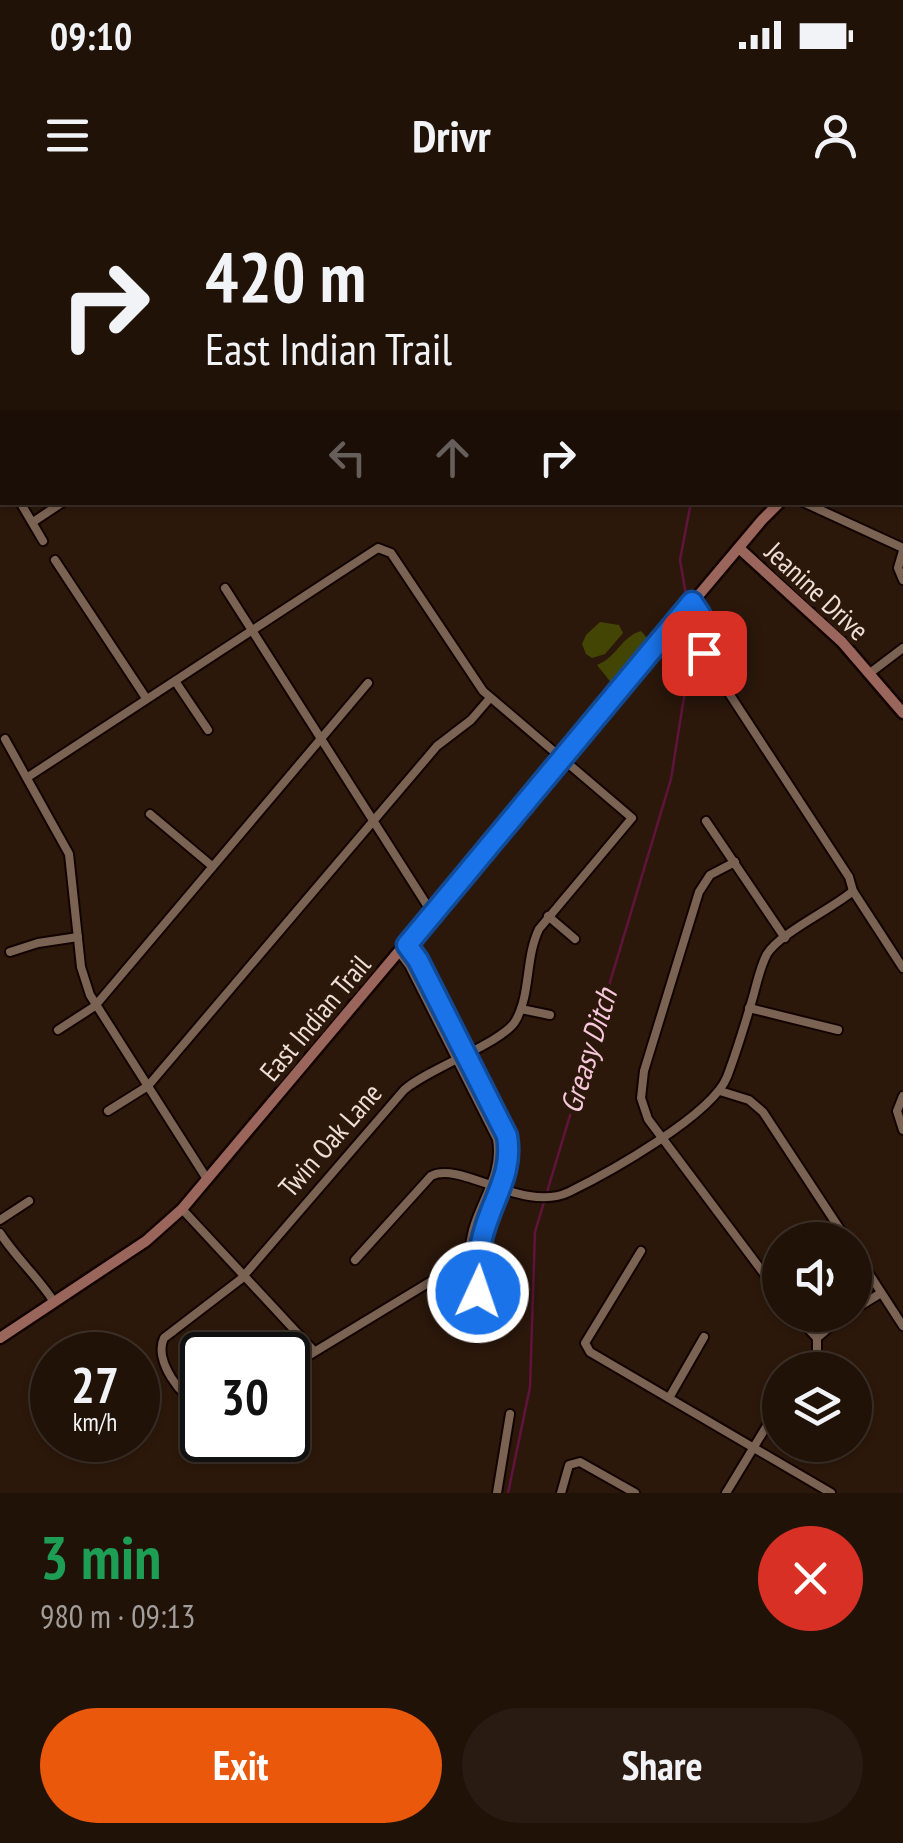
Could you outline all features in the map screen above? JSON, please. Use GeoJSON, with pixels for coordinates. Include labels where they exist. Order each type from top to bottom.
{"type":"FeatureCollection","features":[{"type":"Feature","properties":{"kind":"main road","name":"East Indian Trail"},"geometry":{"type":"LineString","coordinates":[[0,1338],[146,1241],[182,1209],[777,505]]}},
{"type":"Feature","properties":{"kind":"main road","name":"Jeanine Drive"},"geometry":{"type":"LineString","coordinates":[[739,548],[834,634],[903,714]]}},
{"type":"Feature","properties":{"kind":"street"},"geometry":{"type":"LineString","coordinates":[[22,505],[43,541]]}},
{"type":"Feature","properties":{"kind":"street"},"geometry":{"type":"LineString","coordinates":[[33,522],[59,505]]}},
{"type":"Feature","properties":{"kind":"street"},"geometry":{"type":"LineString","coordinates":[[808,505],[903,550],[898,568],[903,580]]}},
{"type":"Feature","properties":{"kind":"street"},"geometry":{"type":"LineString","coordinates":[[28,777],[378,548],[391,553],[490,698],[632,818],[548,916],[529,951],[521,1009],[550,1016]]}},
{"type":"Feature","properties":{"kind":"street"},"geometry":{"type":"LineString","coordinates":[[55,560],[146,698]]}},
{"type":"Feature","properties":{"kind":"street"},"geometry":{"type":"LineString","coordinates":[[225,588],[432,914]]}},
{"type":"Feature","properties":{"kind":"street"},"geometry":{"type":"LineString","coordinates":[[692,602],[700,614],[706,658],[849,877],[853,891],[903,968]]}},
{"type":"Feature","properties":{"kind":"street"},"geometry":{"type":"LineString","coordinates":[[870,673],[903,648]]}},
{"type":"Feature","properties":{"kind":"street"},"geometry":{"type":"LineString","coordinates":[[174,680],[208,730]]}},
{"type":"Feature","properties":{"kind":"street"},"geometry":{"type":"LineString","coordinates":[[58,1030],[96,1004],[368,683]]}},
{"type":"Feature","properties":{"kind":"street"},"geometry":{"type":"LineString","coordinates":[[108,1112],[148,1086],[436,746],[472,720],[490,698]]}},
{"type":"Feature","properties":{"kind":"street"},"geometry":{"type":"LineString","coordinates":[[5,739],[69,854],[84,981],[207,1179]]}},
{"type":"Feature","properties":{"kind":"street"},"geometry":{"type":"LineString","coordinates":[[150,814],[212,866]]}},
{"type":"Feature","properties":{"kind":"street"},"geometry":{"type":"LineString","coordinates":[[706,821],[785,938]]}},
{"type":"Feature","properties":{"kind":"street"},"geometry":{"type":"LineString","coordinates":[[735,862],[715,872],[702,887],[644,1071],[642,1106],[762,1271]]}},
{"type":"Feature","properties":{"kind":"street"},"geometry":{"type":"LineString","coordinates":[[355,1260],[439,1171],[454,1172],[491,1188],[535,1197],[554,1196],[578,1187],[698,1113],[720,1091],[768,953],[853,891]]}},
{"type":"Feature","properties":{"kind":"street"},"geometry":{"type":"LineString","coordinates":[[548,916],[575,939]]}},
{"type":"Feature","properties":{"kind":"street"},"geometry":{"type":"LineString","coordinates":[[10,952],[38,942],[78,937]]}},
{"type":"Feature","properties":{"kind":"street"},"geometry":{"type":"LineString","coordinates":[[403,949],[418,960],[507,1136],[508,1168],[487,1221],[479,1253],[480,1300],[473,1306],[468,1293],[468,1258],[473,1230],[498,1166],[497,1139],[403,949]]}},
{"type":"Feature","properties":{"kind":"street"},"geometry":{"type":"LineString","coordinates":[[749,1008],[838,1030]]}},
{"type":"Feature","properties":{"kind":"street","name":"Twin Oak Lane"},"geometry":{"type":"LineString","coordinates":[[180,1387],[160,1355],[166,1335],[244,1275],[388,1105],[416,1080],[506,1032],[521,1009]]}},
{"type":"Feature","properties":{"kind":"street"},"geometry":{"type":"LineString","coordinates":[[720,1091],[750,1100],[763,1112],[836,1222]]}},
{"type":"Feature","properties":{"kind":"street"},"geometry":{"type":"LineString","coordinates":[[903,1096],[897,1111],[903,1130]]}},
{"type":"Feature","properties":{"kind":"street"},"geometry":{"type":"LineString","coordinates":[[0,1220],[29,1201]]}},
{"type":"Feature","properties":{"kind":"street"},"geometry":{"type":"LineString","coordinates":[[182,1209],[314,1352]]}},
{"type":"Feature","properties":{"kind":"street"},"geometry":{"type":"LineString","coordinates":[[0,1233],[54,1302]]}},
{"type":"Feature","properties":{"kind":"street"},"geometry":{"type":"LineString","coordinates":[[640,1251],[586,1347],[831,1493]]}},
{"type":"Feature","properties":{"kind":"street"},"geometry":{"type":"LineString","coordinates":[[310,1354],[479,1253]]}},
{"type":"Feature","properties":{"kind":"street"},"geometry":{"type":"LineString","coordinates":[[872,1278],[903,1326]]}},
{"type":"Feature","properties":{"kind":"street"},"geometry":{"type":"LineString","coordinates":[[872,1298],[881,1292]]}},
{"type":"Feature","properties":{"kind":"street"},"geometry":{"type":"LineString","coordinates":[[811,1332],[817,1338],[817,1352]]}},
{"type":"Feature","properties":{"kind":"street"},"geometry":{"type":"LineString","coordinates":[[817,1338],[824,1332]]}},
{"type":"Feature","properties":{"kind":"street"},"geometry":{"type":"LineString","coordinates":[[669,1398],[704,1337]]}},
{"type":"Feature","properties":{"kind":"street"},"geometry":{"type":"LineString","coordinates":[[497,1493],[510,1414]]}},
{"type":"Feature","properties":{"kind":"street"},"geometry":{"type":"LineString","coordinates":[[726,1493],[762,1434]]}},
{"type":"Feature","properties":{"kind":"street"},"geometry":{"type":"LineString","coordinates":[[560,1493],[569,1465],[575,1462],[584,1463],[636,1493]]}},
{"type":"Feature","properties":{"kind":"shaded area"},"geometry":{"type":"Polygon","coordinates":[[[600,622],[619,625],[623,633],[605,654],[592,658],[582,644],[600,622]]]}},
{"type":"Feature","properties":{"kind":"shaded area"},"geometry":{"type":"Polygon","coordinates":[[[641,631],[647,638],[646,649],[613,685],[597,665],[641,631]]]}},
{"type":"Feature","properties":{"kind":"waterway","name":"Greasy Ditch"},"geometry":{"type":"LineString","coordinates":[[687,601],[680,560],[690,505]]}},
{"type":"Feature","properties":{"kind":"waterway","name":"Greasy Ditch"},"geometry":{"type":"LineString","coordinates":[[508,1493],[530,1387],[535,1232],[671,779],[694,634],[690,614]]}},
{"type":"Feature","properties":{"kind":"route"},"geometry":{"type":"LineString","coordinates":[[478,1292],[483,1232],[508,1168],[507,1136],[407,945],[692,602],[700,614],[704,653]]}}]}
